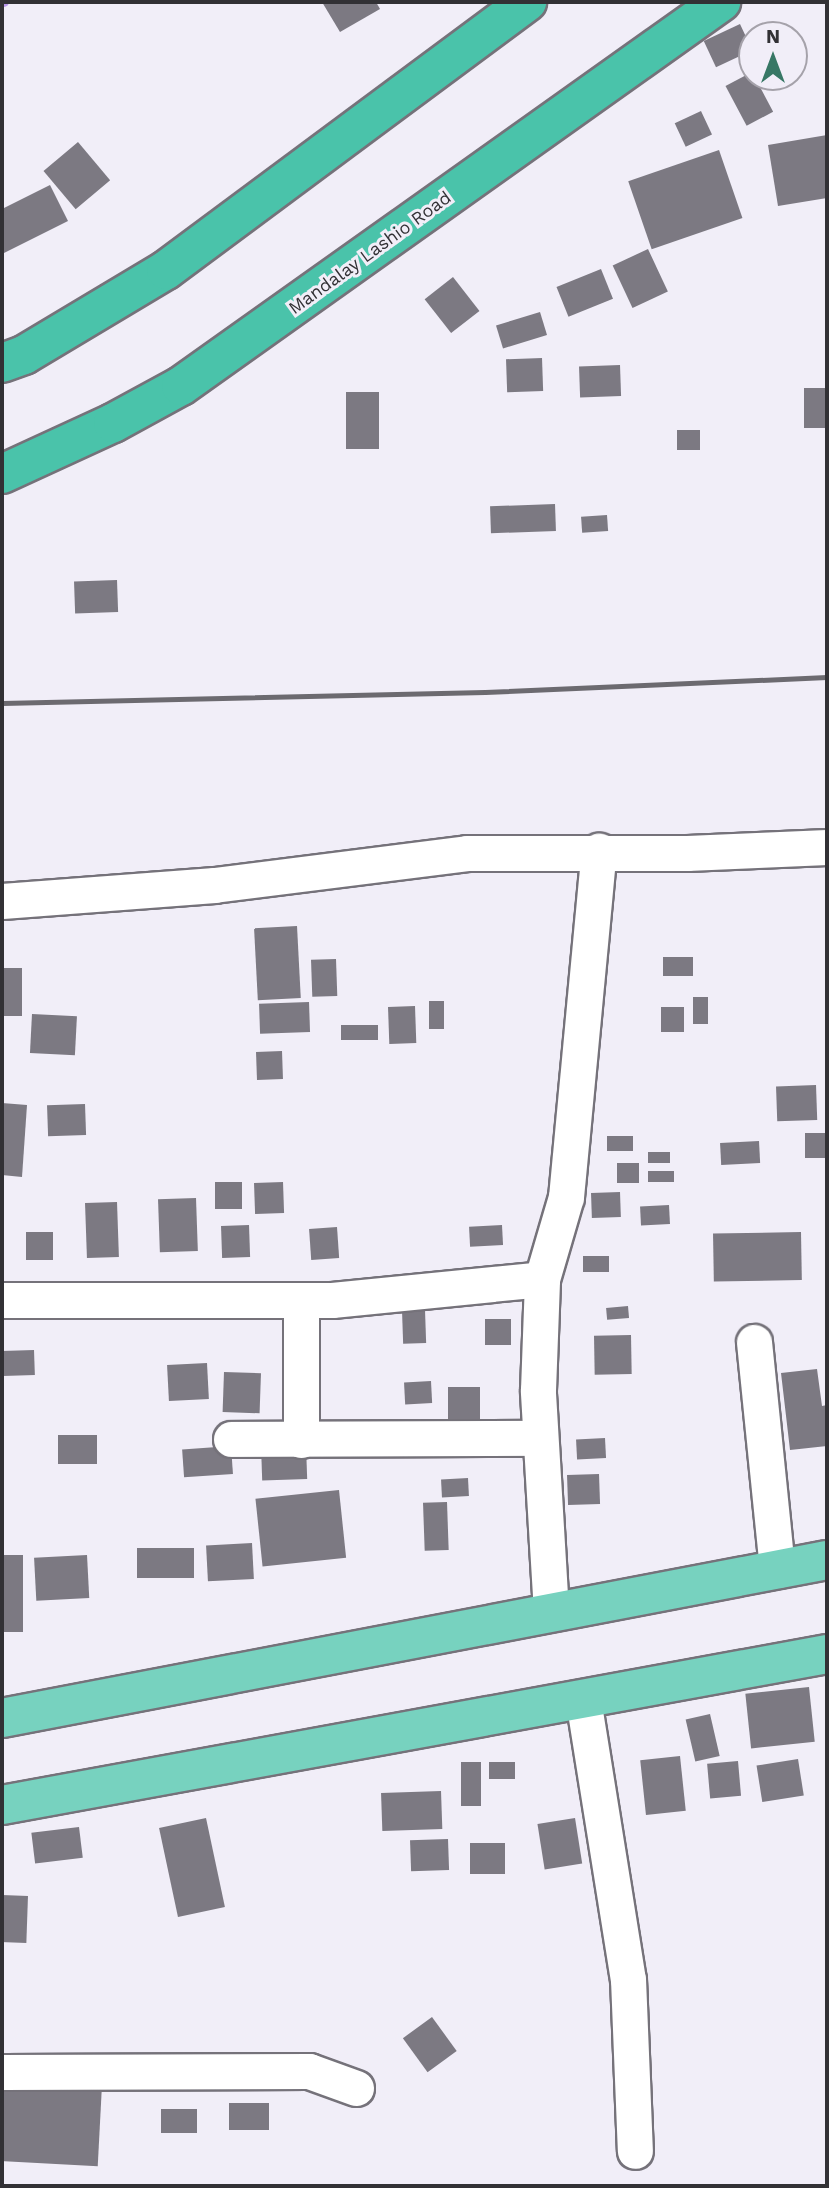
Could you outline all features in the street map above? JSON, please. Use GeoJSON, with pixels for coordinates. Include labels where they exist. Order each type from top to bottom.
{"type":"FeatureCollection","features":[{"type":"Feature","properties":{"kind":"highway"},"geometry":{"type":"LineString","coordinates":[[2,363],[24,355],[166,270],[527,2]]}},
{"type":"Feature","properties":{"kind":"highway","name":"Mandalay Lashio Road"},"geometry":{"type":"LineString","coordinates":[[2,474],[113,424],[181,386],[721,2]]}},
{"type":"Feature","properties":{"kind":"main road"},"geometry":{"type":"LineString","coordinates":[[2,1718],[827,1560]]}},
{"type":"Feature","properties":{"kind":"main road"},"geometry":{"type":"LineString","coordinates":[[2,1805],[827,1654]]}},
{"type":"Feature","properties":{"kind":"street"},"geometry":{"type":"LineString","coordinates":[[2,901],[214,885],[467,853],[687,853],[827,847]]}},
{"type":"Feature","properties":{"kind":"street"},"geometry":{"type":"LineString","coordinates":[[551,1612],[540,1438],[542,1279],[566,1197],[599,851]]}},
{"type":"Feature","properties":{"kind":"street"},"geometry":{"type":"LineString","coordinates":[[2,1300],[301,1300],[542,1279]]}},
{"type":"Feature","properties":{"kind":"street"},"geometry":{"type":"LineString","coordinates":[[301,1300],[301,1440]]}},
{"type":"Feature","properties":{"kind":"street"},"geometry":{"type":"LineString","coordinates":[[754,1342],[777,1570]]}},
{"type":"Feature","properties":{"kind":"street"},"geometry":{"type":"LineString","coordinates":[[231,1439],[540,1438]]}},
{"type":"Feature","properties":{"kind":"street"},"geometry":{"type":"LineString","coordinates":[[583,1699],[628,1979],[635,2151]]}},
{"type":"Feature","properties":{"kind":"street"},"geometry":{"type":"LineString","coordinates":[[2,2072],[309,2071],[356,2088]]}},
{"type":"Feature","properties":{"kind":"building"},"geometry":{"type":"Polygon","coordinates":[[[322,2],[376,2],[380,9],[340,32],[322,2]]]}},
{"type":"Feature","properties":{"kind":"building"},"geometry":{"type":"Polygon","coordinates":[[[738,25],[738,57],[716,67],[704,41],[738,25]]]}},
{"type":"Feature","properties":{"kind":"building"},"geometry":{"type":"Polygon","coordinates":[[[738,79],[738,91],[762,91],[773,112],[747,126],[726,86],[738,79]]]}},
{"type":"Feature","properties":{"kind":"building"},"geometry":{"type":"Polygon","coordinates":[[[701,111],[712,135],[686,147],[675,123],[701,111]]]}},
{"type":"Feature","properties":{"kind":"building"},"geometry":{"type":"Polygon","coordinates":[[[827,135],[827,198],[778,206],[768,145],[827,135]]]}},
{"type":"Feature","properties":{"kind":"building"},"geometry":{"type":"Polygon","coordinates":[[[78,142],[110,180],[76,209],[44,171],[78,142]]]}},
{"type":"Feature","properties":{"kind":"building"},"geometry":{"type":"Polygon","coordinates":[[[719,150],[742,218],[652,249],[628,181],[719,150]]]}},
{"type":"Feature","properties":{"kind":"building"},"geometry":{"type":"Polygon","coordinates":[[[50,185],[68,221],[2,254],[2,209],[50,185]]]}},
{"type":"Feature","properties":{"kind":"building"},"geometry":{"type":"Polygon","coordinates":[[[648,249],[668,292],[633,308],[613,265],[648,249]]]}},
{"type":"Feature","properties":{"kind":"building"},"geometry":{"type":"Polygon","coordinates":[[[601,269],[613,299],[568,317],[556,287],[601,269]]]}},
{"type":"Feature","properties":{"kind":"building"},"geometry":{"type":"Polygon","coordinates":[[[453,277],[479,311],[451,333],[425,299],[453,277]]]}},
{"type":"Feature","properties":{"kind":"building"},"geometry":{"type":"Polygon","coordinates":[[[540,312],[547,335],[503,348],[496,325],[540,312]]]}},
{"type":"Feature","properties":{"kind":"building"},"geometry":{"type":"Polygon","coordinates":[[[542,358],[543,391],[507,392],[506,359],[542,358]]]}},
{"type":"Feature","properties":{"kind":"building"},"geometry":{"type":"Polygon","coordinates":[[[620,365],[621,396],[580,397],[579,366],[620,365]]]}},
{"type":"Feature","properties":{"kind":"building"},"geometry":{"type":"Polygon","coordinates":[[[804,388],[827,388],[827,428],[804,428],[804,388]]]}},
{"type":"Feature","properties":{"kind":"building"},"geometry":{"type":"Polygon","coordinates":[[[346,392],[379,392],[379,449],[346,449],[346,392]]]}},
{"type":"Feature","properties":{"kind":"building"},"geometry":{"type":"Polygon","coordinates":[[[677,430],[700,430],[700,450],[677,450],[677,430]]]}},
{"type":"Feature","properties":{"kind":"building"},"geometry":{"type":"Polygon","coordinates":[[[555,504],[556,531],[491,533],[490,506],[555,504]]]}},
{"type":"Feature","properties":{"kind":"building"},"geometry":{"type":"Polygon","coordinates":[[[607,515],[608,531],[582,533],[581,517],[607,515]]]}},
{"type":"Feature","properties":{"kind":"building"},"geometry":{"type":"Polygon","coordinates":[[[117,580],[118,612],[75,613],[74,582],[117,580]]]}},
{"type":"Feature","properties":{"kind":"building"},"geometry":{"type":"Polygon","coordinates":[[[297,926],[301,998],[258,1000],[254,928],[297,926]]]}},
{"type":"Feature","properties":{"kind":"building"},"geometry":{"type":"Polygon","coordinates":[[[663,957],[693,957],[693,976],[663,976],[663,957]]]}},
{"type":"Feature","properties":{"kind":"building"},"geometry":{"type":"Polygon","coordinates":[[[336,959],[337,996],[312,997],[311,960],[336,959]]]}},
{"type":"Feature","properties":{"kind":"building"},"geometry":{"type":"Polygon","coordinates":[[[2,968],[22,968],[22,1016],[2,1016],[2,968]]]}},
{"type":"Feature","properties":{"kind":"building"},"geometry":{"type":"Polygon","coordinates":[[[693,997],[708,997],[708,1024],[693,1024],[693,997]]]}},
{"type":"Feature","properties":{"kind":"building"},"geometry":{"type":"Polygon","coordinates":[[[429,1001],[444,1001],[444,1029],[429,1029],[429,1001]]]}},
{"type":"Feature","properties":{"kind":"building"},"geometry":{"type":"Polygon","coordinates":[[[309,1002],[310,1032],[260,1034],[259,1004],[309,1002]]]}},
{"type":"Feature","properties":{"kind":"building"},"geometry":{"type":"Polygon","coordinates":[[[415,1006],[416,1043],[389,1044],[388,1007],[415,1006]]]}},
{"type":"Feature","properties":{"kind":"building"},"geometry":{"type":"Polygon","coordinates":[[[661,1007],[684,1007],[684,1032],[661,1032],[661,1007]]]}},
{"type":"Feature","properties":{"kind":"building"},"geometry":{"type":"Polygon","coordinates":[[[32,1014],[77,1016],[75,1055],[30,1053],[32,1014]]]}},
{"type":"Feature","properties":{"kind":"building"},"geometry":{"type":"Polygon","coordinates":[[[341,1025],[378,1025],[378,1040],[341,1040],[341,1025]]]}},
{"type":"Feature","properties":{"kind":"building"},"geometry":{"type":"Polygon","coordinates":[[[282,1051],[283,1079],[257,1080],[256,1052],[282,1051]]]}},
{"type":"Feature","properties":{"kind":"building"},"geometry":{"type":"Polygon","coordinates":[[[816,1085],[817,1120],[777,1121],[776,1086],[816,1085]]]}},
{"type":"Feature","properties":{"kind":"building"},"geometry":{"type":"Polygon","coordinates":[[[2,1103],[27,1105],[22,1177],[2,1175],[2,1103]]]}},
{"type":"Feature","properties":{"kind":"building"},"geometry":{"type":"Polygon","coordinates":[[[85,1104],[86,1135],[48,1136],[47,1105],[85,1104]]]}},
{"type":"Feature","properties":{"kind":"building"},"geometry":{"type":"Polygon","coordinates":[[[805,1133],[827,1133],[827,1158],[805,1158],[805,1133]]]}},
{"type":"Feature","properties":{"kind":"building"},"geometry":{"type":"Polygon","coordinates":[[[607,1136],[633,1136],[633,1151],[607,1151],[607,1136]]]}},
{"type":"Feature","properties":{"kind":"building"},"geometry":{"type":"Polygon","coordinates":[[[759,1141],[760,1163],[721,1165],[720,1143],[759,1141]]]}},
{"type":"Feature","properties":{"kind":"building"},"geometry":{"type":"Polygon","coordinates":[[[648,1152],[670,1152],[670,1163],[648,1163],[648,1152]]]}},
{"type":"Feature","properties":{"kind":"building"},"geometry":{"type":"Polygon","coordinates":[[[617,1163],[639,1163],[639,1183],[617,1183],[617,1163]]]}},
{"type":"Feature","properties":{"kind":"building"},"geometry":{"type":"Polygon","coordinates":[[[648,1171],[674,1171],[674,1182],[648,1182],[648,1171]]]}},
{"type":"Feature","properties":{"kind":"building"},"geometry":{"type":"Polygon","coordinates":[[[215,1182],[242,1182],[242,1209],[215,1209],[215,1182]]]}},
{"type":"Feature","properties":{"kind":"building"},"geometry":{"type":"Polygon","coordinates":[[[283,1182],[284,1213],[255,1214],[254,1183],[283,1182]]]}},
{"type":"Feature","properties":{"kind":"building"},"geometry":{"type":"Polygon","coordinates":[[[620,1192],[621,1217],[592,1218],[591,1193],[620,1192]]]}},
{"type":"Feature","properties":{"kind":"building"},"geometry":{"type":"Polygon","coordinates":[[[196,1198],[198,1251],[160,1252],[158,1199],[196,1198]]]}},
{"type":"Feature","properties":{"kind":"building"},"geometry":{"type":"Polygon","coordinates":[[[117,1202],[119,1257],[87,1258],[85,1203],[117,1202]]]}},
{"type":"Feature","properties":{"kind":"building"},"geometry":{"type":"Polygon","coordinates":[[[669,1205],[670,1224],[641,1225],[640,1207],[669,1205]]]}},
{"type":"Feature","properties":{"kind":"building"},"geometry":{"type":"Polygon","coordinates":[[[249,1225],[250,1257],[222,1258],[221,1226],[249,1225]]]}},
{"type":"Feature","properties":{"kind":"building"},"geometry":{"type":"Polygon","coordinates":[[[502,1225],[503,1245],[470,1247],[469,1227],[502,1225]]]}},
{"type":"Feature","properties":{"kind":"building"},"geometry":{"type":"Polygon","coordinates":[[[337,1227],[339,1258],[311,1260],[309,1229],[337,1227]]]}},
{"type":"Feature","properties":{"kind":"building"},"geometry":{"type":"Polygon","coordinates":[[[26,1232],[53,1232],[53,1260],[26,1260],[26,1232]]]}},
{"type":"Feature","properties":{"kind":"building"},"geometry":{"type":"Polygon","coordinates":[[[801,1232],[802,1280],[714,1282],[713,1234],[801,1232]]]}},
{"type":"Feature","properties":{"kind":"building"},"geometry":{"type":"Polygon","coordinates":[[[583,1256],[609,1256],[609,1272],[583,1272],[583,1256]]]}},
{"type":"Feature","properties":{"kind":"building"},"geometry":{"type":"Polygon","coordinates":[[[628,1306],[629,1318],[607,1320],[606,1308],[628,1306]]]}},
{"type":"Feature","properties":{"kind":"building"},"geometry":{"type":"Polygon","coordinates":[[[425,1310],[426,1343],[403,1344],[402,1311],[425,1310]]]}},
{"type":"Feature","properties":{"kind":"building"},"geometry":{"type":"Polygon","coordinates":[[[485,1319],[511,1319],[511,1345],[485,1345],[485,1319]]]}},
{"type":"Feature","properties":{"kind":"building"},"geometry":{"type":"Polygon","coordinates":[[[631,1335],[632,1374],[595,1375],[594,1336],[631,1335]]]}},
{"type":"Feature","properties":{"kind":"building"},"geometry":{"type":"Polygon","coordinates":[[[34,1350],[35,1375],[3,1376],[2,1351],[34,1350]]]}},
{"type":"Feature","properties":{"kind":"building"},"geometry":{"type":"Polygon","coordinates":[[[207,1363],[209,1399],[169,1401],[167,1365],[207,1363]]]}},
{"type":"Feature","properties":{"kind":"building"},"geometry":{"type":"Polygon","coordinates":[[[817,1369],[822,1406],[827,1405],[827,1446],[790,1450],[781,1373],[817,1369]]]}},
{"type":"Feature","properties":{"kind":"building"},"geometry":{"type":"Polygon","coordinates":[[[224,1372],[261,1373],[260,1413],[223,1412],[224,1372]]]}},
{"type":"Feature","properties":{"kind":"building"},"geometry":{"type":"Polygon","coordinates":[[[431,1381],[432,1403],[405,1404],[404,1382],[431,1381]]]}},
{"type":"Feature","properties":{"kind":"building"},"geometry":{"type":"Polygon","coordinates":[[[448,1387],[480,1387],[480,1426],[448,1426],[448,1387]]]}},
{"type":"Feature","properties":{"kind":"building"},"geometry":{"type":"Polygon","coordinates":[[[58,1435],[97,1435],[97,1464],[58,1464],[58,1435]]]}},
{"type":"Feature","properties":{"kind":"building"},"geometry":{"type":"Polygon","coordinates":[[[605,1438],[606,1458],[577,1459],[576,1440],[605,1438]]]}},
{"type":"Feature","properties":{"kind":"building"},"geometry":{"type":"Polygon","coordinates":[[[306,1445],[307,1479],[262,1481],[261,1447],[306,1445]]]}},
{"type":"Feature","properties":{"kind":"building"},"geometry":{"type":"Polygon","coordinates":[[[231,1446],[233,1474],[184,1477],[182,1449],[231,1446]]]}},
{"type":"Feature","properties":{"kind":"building"},"geometry":{"type":"Polygon","coordinates":[[[599,1474],[600,1504],[568,1505],[567,1475],[599,1474]]]}},
{"type":"Feature","properties":{"kind":"building"},"geometry":{"type":"Polygon","coordinates":[[[468,1478],[469,1496],[442,1497],[441,1479],[468,1478]]]}},
{"type":"Feature","properties":{"kind":"building"},"geometry":{"type":"Polygon","coordinates":[[[339,1490],[346,1558],[263,1566],[255,1499],[339,1490]]]}},
{"type":"Feature","properties":{"kind":"building"},"geometry":{"type":"Polygon","coordinates":[[[447,1502],[449,1550],[425,1551],[423,1503],[447,1502]]]}},
{"type":"Feature","properties":{"kind":"building"},"geometry":{"type":"Polygon","coordinates":[[[252,1543],[254,1579],[208,1581],[206,1545],[252,1543]]]}},
{"type":"Feature","properties":{"kind":"building"},"geometry":{"type":"Polygon","coordinates":[[[137,1548],[194,1548],[194,1578],[137,1578],[137,1548]]]}},
{"type":"Feature","properties":{"kind":"building"},"geometry":{"type":"Polygon","coordinates":[[[2,1555],[23,1555],[23,1632],[2,1632],[2,1555]]]}},
{"type":"Feature","properties":{"kind":"building"},"geometry":{"type":"Polygon","coordinates":[[[87,1555],[89,1598],[36,1601],[34,1558],[87,1555]]]}},
{"type":"Feature","properties":{"kind":"building"},"geometry":{"type":"Polygon","coordinates":[[[809,1687],[815,1742],[751,1748],[745,1694],[809,1687]]]}},
{"type":"Feature","properties":{"kind":"building"},"geometry":{"type":"Polygon","coordinates":[[[710,1714],[720,1756],[695,1762],[686,1720],[710,1714]]]}},
{"type":"Feature","properties":{"kind":"building"},"geometry":{"type":"Polygon","coordinates":[[[680,1756],[686,1811],[646,1815],[640,1760],[680,1756]]]}},
{"type":"Feature","properties":{"kind":"building"},"geometry":{"type":"Polygon","coordinates":[[[798,1759],[804,1796],[762,1802],[757,1766],[798,1759]]]}},
{"type":"Feature","properties":{"kind":"building"},"geometry":{"type":"Polygon","coordinates":[[[738,1761],[741,1796],[710,1799],[707,1764],[738,1761]]]}},
{"type":"Feature","properties":{"kind":"building"},"geometry":{"type":"Polygon","coordinates":[[[461,1762],[481,1762],[481,1806],[461,1806],[461,1762]]]}},
{"type":"Feature","properties":{"kind":"building"},"geometry":{"type":"Polygon","coordinates":[[[489,1762],[515,1762],[515,1779],[489,1779],[489,1762]]]}},
{"type":"Feature","properties":{"kind":"building"},"geometry":{"type":"Polygon","coordinates":[[[441,1791],[442,1829],[382,1831],[381,1793],[441,1791]]]}},
{"type":"Feature","properties":{"kind":"building"},"geometry":{"type":"Polygon","coordinates":[[[206,1818],[225,1907],[178,1917],[159,1828],[206,1818]]]}},
{"type":"Feature","properties":{"kind":"building"},"geometry":{"type":"Polygon","coordinates":[[[575,1818],[582,1863],[545,1869],[537,1824],[575,1818]]]}},
{"type":"Feature","properties":{"kind":"building"},"geometry":{"type":"Polygon","coordinates":[[[79,1827],[83,1858],[35,1864],[31,1833],[79,1827]]]}},
{"type":"Feature","properties":{"kind":"building"},"geometry":{"type":"Polygon","coordinates":[[[448,1839],[449,1870],[411,1871],[410,1840],[448,1839]]]}},
{"type":"Feature","properties":{"kind":"building"},"geometry":{"type":"Polygon","coordinates":[[[470,1843],[505,1843],[505,1874],[470,1874],[470,1843]]]}},
{"type":"Feature","properties":{"kind":"building"},"geometry":{"type":"Polygon","coordinates":[[[2,1895],[28,1896],[26,1943],[2,1942],[2,1895]]]}},
{"type":"Feature","properties":{"kind":"building"},"geometry":{"type":"Polygon","coordinates":[[[432,2017],[457,2051],[428,2072],[403,2038],[432,2017]]]}},
{"type":"Feature","properties":{"kind":"building"},"geometry":{"type":"Polygon","coordinates":[[[2,2082],[102,2087],[98,2166],[2,2161],[2,2082]]]}},
{"type":"Feature","properties":{"kind":"building"},"geometry":{"type":"Polygon","coordinates":[[[229,2103],[269,2103],[269,2130],[229,2130],[229,2103]]]}},
{"type":"Feature","properties":{"kind":"building"},"geometry":{"type":"Polygon","coordinates":[[[161,2109],[197,2109],[197,2133],[161,2133],[161,2109]]]}},
{"type":"Feature","properties":{"kind":"railway"},"geometry":{"type":"LineString","coordinates":[[2,703],[485,692],[827,677]]}}]}
